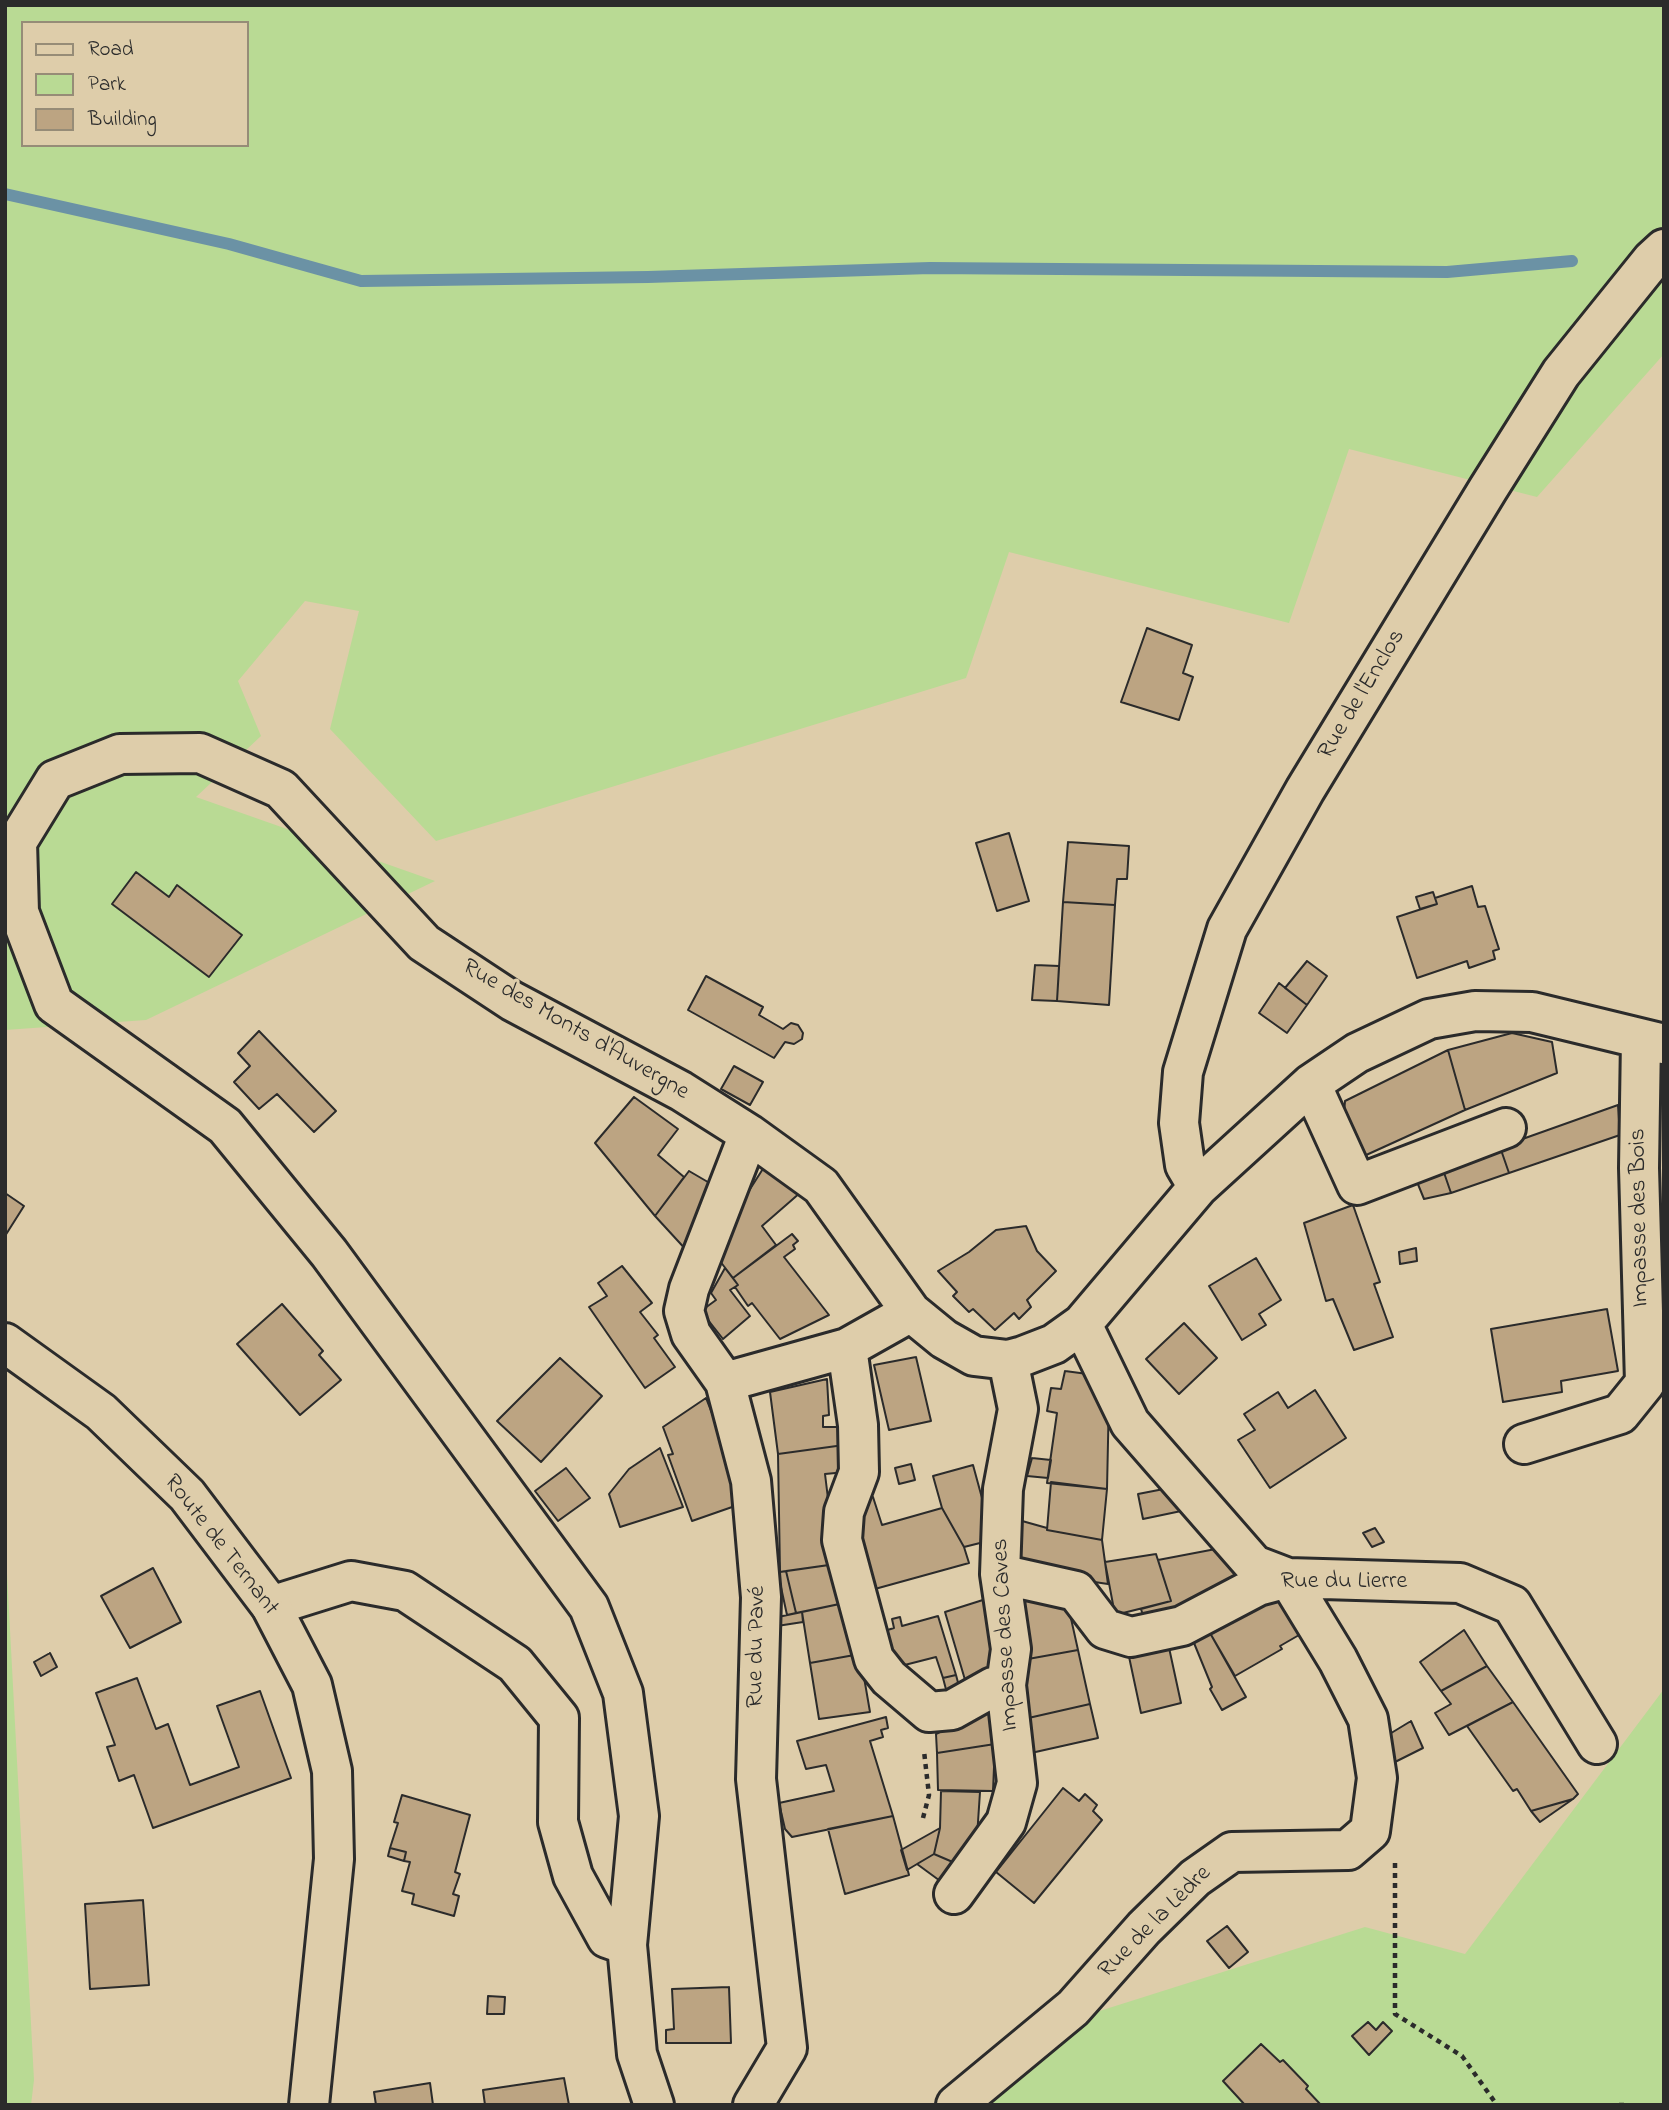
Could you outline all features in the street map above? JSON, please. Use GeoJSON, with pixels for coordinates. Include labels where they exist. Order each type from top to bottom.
{"type":"FeatureCollection","features":[{"type":"Feature","properties":{"kind":"street","name":"Rue de l'Enclos"},"geometry":{"type":"LineString","coordinates":[[1198,1187],[1185,1166],[1179,1123],[1183,1072],[1227,929],[1305,790],[1561,373],[1664,248]]}},
{"type":"Feature","properties":{"kind":"street","name":"Rue des Monts d'Auvergne"},"geometry":{"type":"LineString","coordinates":[[654,2105],[636,2054],[626,1945],[639,1816],[623,1693],[589,1607],[329,1253],[225,1126],[54,1004],[19,912],[17,842],[55,780],[120,754],[200,753],[281,789],[424,943],[512,1001],[681,1091],[749,1134],[821,1186],[911,1312],[944,1339],[974,1356],[1008,1360],[1054,1344],[1082,1324],[1198,1187],[1311,1084],[1357,1053],[1429,1019],[1475,1011],[1532,1012],[1652,1042]]}},
{"type":"Feature","properties":{"kind":"street","name":"Impasse des Bois"},"geometry":{"type":"LineString","coordinates":[[1524,1444],[1620,1414],[1645,1383],[1639,1168],[1652,1042]]}},
{"type":"Feature","properties":{"kind":"street"},"geometry":{"type":"LineString","coordinates":[[1311,1084],[1357,1185],[1506,1128]]}},
{"type":"Feature","properties":{"kind":"street"},"geometry":{"type":"LineString","coordinates":[[749,1134],[689,1289],[684,1311],[691,1334],[725,1382],[847,1348],[911,1312]]}},
{"type":"Feature","properties":{"kind":"street"},"geometry":{"type":"LineString","coordinates":[[1082,1324],[1130,1423],[1254,1565],[1288,1578]]}},
{"type":"Feature","properties":{"kind":"street","name":"Route de Ternant"},"geometry":{"type":"LineString","coordinates":[[5,1343],[101,1412],[187,1495],[271,1606],[312,1685],[332,1771],[334,1859],[309,2105]]}},
{"type":"Feature","properties":{"kind":"street"},"geometry":{"type":"LineString","coordinates":[[847,1348],[858,1425],[859,1472],[844,1512],[842,1540],[874,1659],[889,1678],[929,1712],[952,1710],[993,1687],[1006,1685]]}},
{"type":"Feature","properties":{"kind":"street","name":"Impasse des Caves"},"geometry":{"type":"LineString","coordinates":[[954,1894],[1006,1822],[1017,1783],[1006,1685],[1012,1649],[1000,1574],[1003,1489],[1018,1409],[1008,1360]]}},
{"type":"Feature","properties":{"kind":"street","name":"Rue du Pavé"},"geometry":{"type":"LineString","coordinates":[[725,1382],[751,1481],[761,1597],[756,1779],[787,2048],[753,2105]]}},
{"type":"Feature","properties":{"kind":"street","name":"Rue du Lierre"},"geometry":{"type":"LineString","coordinates":[[1000,1574],[1076,1591],[1105,1629],[1131,1637],[1182,1626],[1258,1586],[1288,1578],[1460,1583],[1512,1605],[1597,1744]]}},
{"type":"Feature","properties":{"kind":"street","name":"Rue de la Lèdre"},"geometry":{"type":"LineString","coordinates":[[956,2105],[1073,2008],[1178,1894],[1195,1878],[1232,1852],[1348,1850],[1370,1831],[1377,1778],[1368,1719],[1338,1661],[1288,1578]]}},
{"type":"Feature","properties":{"kind":"street"},"geometry":{"type":"LineString","coordinates":[[271,1606],[351,1581],[405,1591],[515,1664],[559,1718],[558,1822],[573,1876],[607,1938],[626,1945]]}},
{"type":"Feature","properties":{"kind":"path"},"geometry":{"type":"LineString","coordinates":[[923,1818],[929,1795],[923,1741],[929,1712]]}},
{"type":"Feature","properties":{"kind":"path"},"geometry":{"type":"LineString","coordinates":[[1395,1857],[1395,2014],[1462,2056],[1497,2105]]}},
{"type":"Feature","properties":{"kind":"path"},"geometry":{"type":"LineString","coordinates":[[1619,2105],[1627,2105]]}},
{"type":"Feature","properties":{"kind":"green space"},"geometry":{"type":"Polygon","coordinates":[[[5,5],[1664,5],[1664,354],[1537,497],[1349,449],[1289,623],[1009,552],[966,678],[436,841],[330,729],[359,611],[305,601],[238,681],[261,736],[196,797],[435,881],[146,1020],[5,1030],[5,5]]]}},
{"type":"Feature","properties":{"kind":"green space"},"geometry":{"type":"Polygon","coordinates":[[[5,1536],[34,2080],[31,2105],[5,2105],[5,1536]]]}},
{"type":"Feature","properties":{"kind":"green space"},"geometry":{"type":"Polygon","coordinates":[[[1664,1689],[1664,2105],[945,2105],[1030,2033],[1365,1927],[1465,1954],[1664,1689]]]}},
{"type":"Feature","properties":{"kind":"building"},"geometry":{"type":"Polygon","coordinates":[[[1147,628],[1192,645],[1183,673],[1193,677],[1179,720],[1121,702],[1147,628]]]}},
{"type":"Feature","properties":{"kind":"building"},"geometry":{"type":"Polygon","coordinates":[[[1009,833],[1029,901],[997,911],[976,843],[1009,833]]]}},
{"type":"Feature","properties":{"kind":"building"},"geometry":{"type":"Polygon","coordinates":[[[1068,842],[1129,846],[1127,879],[1117,879],[1115,905],[1063,902],[1068,842]]]}},
{"type":"Feature","properties":{"kind":"building"},"geometry":{"type":"Polygon","coordinates":[[[136,872],[169,897],[177,885],[242,935],[209,977],[112,904],[136,872]]]}},
{"type":"Feature","properties":{"kind":"building"},"geometry":{"type":"Polygon","coordinates":[[[1472,886],[1478,907],[1485,906],[1499,949],[1493,951],[1495,959],[1469,968],[1467,961],[1417,978],[1397,917],[1437,904],[1435,898],[1472,886]]]}},
{"type":"Feature","properties":{"kind":"building"},"geometry":{"type":"Polygon","coordinates":[[[1433,892],[1437,904],[1420,909],[1416,897],[1433,892]]]}},
{"type":"Feature","properties":{"kind":"building"},"geometry":{"type":"Polygon","coordinates":[[[1063,902],[1115,905],[1109,1005],[1057,1001],[1063,902]]]}},
{"type":"Feature","properties":{"kind":"building"},"geometry":{"type":"Polygon","coordinates":[[[1307,961],[1327,976],[1307,1005],[1285,988],[1307,961]]]}},
{"type":"Feature","properties":{"kind":"building"},"geometry":{"type":"Polygon","coordinates":[[[1035,965],[1059,966],[1057,1001],[1032,1000],[1035,965]]]}},
{"type":"Feature","properties":{"kind":"building"},"geometry":{"type":"Polygon","coordinates":[[[706,976],[763,1007],[759,1015],[783,1029],[791,1023],[798,1025],[803,1033],[802,1039],[794,1044],[785,1042],[774,1058],[688,1010],[706,976]]]}},
{"type":"Feature","properties":{"kind":"building"},"geometry":{"type":"Polygon","coordinates":[[[1279,983],[1307,1005],[1287,1033],[1259,1013],[1279,983]]]}},
{"type":"Feature","properties":{"kind":"building"},"geometry":{"type":"Polygon","coordinates":[[[259,1031],[336,1111],[314,1132],[277,1094],[259,1109],[234,1082],[250,1066],[238,1053],[259,1031]]]}},
{"type":"Feature","properties":{"kind":"building"},"geometry":{"type":"Polygon","coordinates":[[[1512,1033],[1552,1042],[1557,1073],[1465,1110],[1448,1050],[1512,1033]]]}},
{"type":"Feature","properties":{"kind":"building"},"geometry":{"type":"Polygon","coordinates":[[[1448,1050],[1465,1110],[1364,1156],[1344,1114],[1345,1101],[1448,1050]]]}},
{"type":"Feature","properties":{"kind":"building"},"geometry":{"type":"Polygon","coordinates":[[[734,1066],[763,1082],[750,1105],[721,1089],[734,1066]]]}},
{"type":"Feature","properties":{"kind":"building"},"geometry":{"type":"Polygon","coordinates":[[[634,1097],[678,1129],[658,1155],[684,1177],[655,1216],[595,1143],[634,1097]]]}},
{"type":"Feature","properties":{"kind":"building"},"geometry":{"type":"Polygon","coordinates":[[[1618,1105],[1620,1135],[1509,1173],[1500,1147],[1618,1105]]]}},
{"type":"Feature","properties":{"kind":"building"},"geometry":{"type":"Polygon","coordinates":[[[1500,1147],[1509,1173],[1451,1193],[1441,1164],[1500,1147]]]}},
{"type":"Feature","properties":{"kind":"building"},"geometry":{"type":"Polygon","coordinates":[[[766,1164],[801,1192],[762,1226],[776,1245],[733,1278],[716,1256],[738,1208],[766,1164]]]}},
{"type":"Feature","properties":{"kind":"building"},"geometry":{"type":"Polygon","coordinates":[[[1441,1164],[1451,1193],[1424,1199],[1413,1172],[1441,1164]]]}},
{"type":"Feature","properties":{"kind":"building"},"geometry":{"type":"Polygon","coordinates":[[[689,1171],[713,1185],[689,1253],[655,1216],[689,1171]]]}},
{"type":"Feature","properties":{"kind":"building"},"geometry":{"type":"Polygon","coordinates":[[[5,1193],[24,1206],[5,1236],[5,1193]]]}},
{"type":"Feature","properties":{"kind":"building"},"geometry":{"type":"Polygon","coordinates":[[[1353,1205],[1380,1282],[1374,1284],[1393,1337],[1354,1350],[1333,1299],[1326,1301],[1304,1223],[1353,1205]]]}},
{"type":"Feature","properties":{"kind":"building"},"geometry":{"type":"Polygon","coordinates":[[[1026,1226],[1037,1251],[1056,1271],[1027,1300],[1031,1307],[1019,1319],[1014,1313],[995,1330],[973,1309],[969,1312],[953,1296],[957,1292],[938,1271],[969,1252],[996,1230],[1026,1226]]]}},
{"type":"Feature","properties":{"kind":"building"},"geometry":{"type":"Polygon","coordinates":[[[792,1234],[798,1241],[793,1245],[795,1249],[784,1257],[829,1315],[780,1339],[752,1303],[748,1306],[735,1287],[738,1285],[733,1278],[792,1234]]]}},
{"type":"Feature","properties":{"kind":"building"},"geometry":{"type":"Polygon","coordinates":[[[1416,1248],[1417,1261],[1400,1264],[1399,1252],[1416,1248]]]}},
{"type":"Feature","properties":{"kind":"building"},"geometry":{"type":"Polygon","coordinates":[[[1256,1258],[1281,1300],[1259,1314],[1266,1325],[1242,1340],[1209,1286],[1256,1258]]]}},
{"type":"Feature","properties":{"kind":"building"},"geometry":{"type":"Polygon","coordinates":[[[622,1266],[652,1303],[640,1312],[658,1335],[654,1338],[675,1367],[645,1388],[589,1307],[607,1296],[598,1283],[622,1266]]]}},
{"type":"Feature","properties":{"kind":"building"},"geometry":{"type":"Polygon","coordinates":[[[725,1268],[738,1285],[730,1290],[750,1316],[723,1339],[701,1311],[716,1300],[711,1293],[725,1268]]]}},
{"type":"Feature","properties":{"kind":"building"},"geometry":{"type":"Polygon","coordinates":[[[282,1304],[323,1351],[319,1355],[341,1380],[300,1415],[237,1344],[282,1304]]]}},
{"type":"Feature","properties":{"kind":"building"},"geometry":{"type":"Polygon","coordinates":[[[1607,1309],[1618,1371],[1561,1381],[1562,1392],[1503,1402],[1491,1329],[1607,1309]]]}},
{"type":"Feature","properties":{"kind":"building"},"geometry":{"type":"Polygon","coordinates":[[[1184,1323],[1217,1358],[1179,1394],[1146,1359],[1184,1323]]]}},
{"type":"Feature","properties":{"kind":"building"},"geometry":{"type":"Polygon","coordinates":[[[916,1357],[931,1421],[889,1430],[874,1365],[916,1357]]]}},
{"type":"Feature","properties":{"kind":"building"},"geometry":{"type":"Polygon","coordinates":[[[560,1358],[602,1396],[541,1462],[497,1421],[560,1358]]]}},
{"type":"Feature","properties":{"kind":"building"},"geometry":{"type":"Polygon","coordinates":[[[1065,1371],[1095,1375],[1109,1395],[1107,1489],[1047,1483],[1057,1413],[1047,1411],[1051,1388],[1061,1389],[1065,1371]]]}},
{"type":"Feature","properties":{"kind":"building"},"geometry":{"type":"Polygon","coordinates":[[[827,1379],[829,1415],[823,1416],[823,1427],[843,1427],[844,1445],[778,1454],[770,1392],[827,1379]]]}},
{"type":"Feature","properties":{"kind":"building"},"geometry":{"type":"Polygon","coordinates":[[[1315,1390],[1346,1438],[1270,1488],[1238,1440],[1255,1430],[1244,1414],[1278,1392],[1288,1408],[1315,1390]]]}},
{"type":"Feature","properties":{"kind":"building"},"geometry":{"type":"Polygon","coordinates":[[[706,1398],[726,1449],[735,1506],[692,1521],[668,1455],[673,1454],[663,1427],[706,1398]]]}},
{"type":"Feature","properties":{"kind":"building"},"geometry":{"type":"Polygon","coordinates":[[[844,1445],[846,1472],[825,1474],[836,1564],[780,1572],[778,1454],[844,1445]]]}},
{"type":"Feature","properties":{"kind":"building"},"geometry":{"type":"Polygon","coordinates":[[[660,1448],[683,1507],[620,1527],[609,1494],[629,1469],[660,1448]]]}},
{"type":"Feature","properties":{"kind":"building"},"geometry":{"type":"Polygon","coordinates":[[[1032,1458],[1051,1460],[1048,1478],[1027,1476],[1032,1458]]]}},
{"type":"Feature","properties":{"kind":"building"},"geometry":{"type":"Polygon","coordinates":[[[911,1464],[915,1480],[899,1484],[895,1468],[911,1464]]]}},
{"type":"Feature","properties":{"kind":"building"},"geometry":{"type":"Polygon","coordinates":[[[973,1465],[991,1531],[988,1541],[964,1547],[942,1508],[933,1476],[973,1465]]]}},
{"type":"Feature","properties":{"kind":"building"},"geometry":{"type":"Polygon","coordinates":[[[566,1468],[590,1498],[558,1521],[535,1491],[566,1468]]]}},
{"type":"Feature","properties":{"kind":"building"},"geometry":{"type":"Polygon","coordinates":[[[1051,1482],[1107,1489],[1102,1540],[1047,1530],[1051,1482]]]}},
{"type":"Feature","properties":{"kind":"building"},"geometry":{"type":"Polygon","coordinates":[[[1169,1488],[1186,1510],[1143,1519],[1138,1494],[1169,1488]]]}},
{"type":"Feature","properties":{"kind":"building"},"geometry":{"type":"Polygon","coordinates":[[[873,1497],[882,1525],[942,1508],[964,1547],[969,1563],[864,1592],[852,1511],[873,1497]]]}},
{"type":"Feature","properties":{"kind":"building"},"geometry":{"type":"Polygon","coordinates":[[[1015,1519],[1047,1530],[1102,1540],[1108,1584],[1033,1573],[1018,1567],[1015,1519]]]}},
{"type":"Feature","properties":{"kind":"building"},"geometry":{"type":"Polygon","coordinates":[[[1375,1528],[1384,1542],[1372,1547],[1363,1533],[1375,1528]]]}},
{"type":"Feature","properties":{"kind":"building"},"geometry":{"type":"Polygon","coordinates":[[[1221,1548],[1243,1586],[1146,1625],[1141,1609],[1171,1601],[1158,1560],[1221,1548]]]}},
{"type":"Feature","properties":{"kind":"building"},"geometry":{"type":"Polygon","coordinates":[[[1156,1554],[1171,1601],[1115,1615],[1105,1562],[1156,1554]]]}},
{"type":"Feature","properties":{"kind":"building"},"geometry":{"type":"Polygon","coordinates":[[[836,1564],[849,1602],[796,1613],[786,1571],[836,1564]]]}},
{"type":"Feature","properties":{"kind":"building"},"geometry":{"type":"Polygon","coordinates":[[[153,1568],[181,1622],[130,1648],[101,1596],[153,1568]]]}},
{"type":"Feature","properties":{"kind":"building"},"geometry":{"type":"Polygon","coordinates":[[[786,1571],[796,1613],[787,1615],[779,1578],[780,1572],[786,1571]]]}},
{"type":"Feature","properties":{"kind":"building"},"geometry":{"type":"Polygon","coordinates":[[[1015,1594],[1068,1605],[1078,1650],[1028,1659],[1015,1594]]]}},
{"type":"Feature","properties":{"kind":"building"},"geometry":{"type":"Polygon","coordinates":[[[1285,1594],[1306,1631],[1280,1646],[1282,1649],[1235,1676],[1210,1633],[1285,1594]]]}},
{"type":"Feature","properties":{"kind":"building"},"geometry":{"type":"Polygon","coordinates":[[[986,1599],[995,1669],[968,1690],[945,1612],[986,1599]]]}},
{"type":"Feature","properties":{"kind":"building"},"geometry":{"type":"Polygon","coordinates":[[[849,1602],[860,1654],[810,1663],[802,1612],[849,1602]]]}},
{"type":"Feature","properties":{"kind":"building"},"geometry":{"type":"Polygon","coordinates":[[[802,1612],[803,1622],[777,1626],[778,1617],[802,1612]]]}},
{"type":"Feature","properties":{"kind":"building"},"geometry":{"type":"Polygon","coordinates":[[[938,1616],[956,1675],[943,1678],[936,1657],[885,1670],[881,1632],[894,1628],[892,1619],[900,1617],[902,1626],[938,1616]]]}},
{"type":"Feature","properties":{"kind":"building"},"geometry":{"type":"Polygon","coordinates":[[[1464,1630],[1487,1666],[1441,1691],[1420,1662],[1464,1630]]]}},
{"type":"Feature","properties":{"kind":"building"},"geometry":{"type":"Polygon","coordinates":[[[1210,1633],[1246,1697],[1222,1710],[1210,1689],[1212,1687],[1194,1643],[1210,1633]]]}},
{"type":"Feature","properties":{"kind":"building"},"geometry":{"type":"Polygon","coordinates":[[[1168,1643],[1181,1703],[1141,1713],[1128,1652],[1168,1643]]]}},
{"type":"Feature","properties":{"kind":"building"},"geometry":{"type":"Polygon","coordinates":[[[1078,1650],[1090,1704],[1024,1719],[1023,1693],[1028,1659],[1078,1650]]]}},
{"type":"Feature","properties":{"kind":"building"},"geometry":{"type":"Polygon","coordinates":[[[50,1653],[57,1667],[41,1676],[34,1662],[50,1653]]]}},
{"type":"Feature","properties":{"kind":"building"},"geometry":{"type":"Polygon","coordinates":[[[860,1654],[870,1712],[819,1719],[810,1663],[860,1654]]]}},
{"type":"Feature","properties":{"kind":"building"},"geometry":{"type":"Polygon","coordinates":[[[1487,1666],[1513,1702],[1449,1735],[1435,1713],[1451,1704],[1441,1691],[1487,1666]]]}},
{"type":"Feature","properties":{"kind":"building"},"geometry":{"type":"Polygon","coordinates":[[[956,1675],[960,1690],[948,1697],[943,1678],[956,1675]]]}},
{"type":"Feature","properties":{"kind":"building"},"geometry":{"type":"Polygon","coordinates":[[[137,1678],[156,1729],[168,1724],[190,1785],[239,1767],[217,1706],[260,1691],[291,1778],[153,1828],[134,1775],[119,1781],[107,1747],[115,1745],[96,1693],[137,1678]]]}},
{"type":"Feature","properties":{"kind":"building"},"geometry":{"type":"Polygon","coordinates":[[[1513,1702],[1578,1794],[1573,1799],[1531,1811],[1517,1789],[1513,1791],[1467,1726],[1513,1702]]]}},
{"type":"Feature","properties":{"kind":"building"},"geometry":{"type":"Polygon","coordinates":[[[995,1704],[995,1744],[937,1753],[936,1734],[995,1704]]]}},
{"type":"Feature","properties":{"kind":"building"},"geometry":{"type":"Polygon","coordinates":[[[1090,1704],[1098,1738],[1031,1753],[1024,1719],[1090,1704]]]}},
{"type":"Feature","properties":{"kind":"building"},"geometry":{"type":"Polygon","coordinates":[[[886,1717],[888,1728],[881,1730],[883,1737],[870,1741],[893,1816],[792,1837],[785,1829],[779,1803],[834,1791],[826,1765],[806,1769],[797,1741],[886,1717]]]}},
{"type":"Feature","properties":{"kind":"building"},"geometry":{"type":"Polygon","coordinates":[[[1411,1721],[1423,1748],[1389,1765],[1383,1738],[1411,1721]]]}},
{"type":"Feature","properties":{"kind":"building"},"geometry":{"type":"Polygon","coordinates":[[[995,1744],[993,1791],[938,1790],[937,1753],[995,1744]]]}},
{"type":"Feature","properties":{"kind":"building"},"geometry":{"type":"Polygon","coordinates":[[[1063,1788],[1079,1801],[1085,1794],[1097,1805],[1093,1811],[1102,1820],[1034,1903],[996,1872],[1063,1788]]]}},
{"type":"Feature","properties":{"kind":"building"},"geometry":{"type":"Polygon","coordinates":[[[941,1791],[980,1792],[977,1837],[962,1866],[934,1854],[940,1828],[941,1791]]]}},
{"type":"Feature","properties":{"kind":"building"},"geometry":{"type":"Polygon","coordinates":[[[402,1795],[470,1815],[455,1872],[460,1874],[453,1894],[459,1896],[454,1916],[412,1904],[414,1894],[402,1891],[410,1862],[404,1861],[406,1852],[390,1848],[398,1823],[394,1822],[402,1795]]]}},
{"type":"Feature","properties":{"kind":"building"},"geometry":{"type":"Polygon","coordinates":[[[1573,1799],[1540,1822],[1531,1811],[1563,1802],[1573,1799]]]}},
{"type":"Feature","properties":{"kind":"building"},"geometry":{"type":"Polygon","coordinates":[[[893,1816],[909,1875],[845,1894],[828,1829],[893,1816]]]}},
{"type":"Feature","properties":{"kind":"building"},"geometry":{"type":"Polygon","coordinates":[[[940,1828],[934,1854],[907,1870],[901,1850],[940,1828]]]}},
{"type":"Feature","properties":{"kind":"building"},"geometry":{"type":"Polygon","coordinates":[[[390,1848],[406,1852],[404,1861],[388,1856],[390,1848]]]}},
{"type":"Feature","properties":{"kind":"building"},"geometry":{"type":"Polygon","coordinates":[[[934,1854],[962,1866],[947,1886],[917,1864],[934,1854]]]}},
{"type":"Feature","properties":{"kind":"building"},"geometry":{"type":"Polygon","coordinates":[[[143,1900],[149,1985],[90,1989],[85,1904],[143,1900]]]}},
{"type":"Feature","properties":{"kind":"building"},"geometry":{"type":"Polygon","coordinates":[[[1227,1926],[1248,1952],[1229,1968],[1207,1941],[1227,1926]]]}},
{"type":"Feature","properties":{"kind":"building"},"geometry":{"type":"Polygon","coordinates":[[[729,1987],[731,2043],[666,2043],[666,2030],[674,2029],[672,1989],[729,1987]]]}},
{"type":"Feature","properties":{"kind":"building"},"geometry":{"type":"Polygon","coordinates":[[[488,1996],[505,1997],[504,2014],[487,2014],[488,1996]]]}},
{"type":"Feature","properties":{"kind":"building"},"geometry":{"type":"Polygon","coordinates":[[[1368,2022],[1376,2030],[1383,2022],[1392,2031],[1369,2055],[1352,2036],[1368,2022]]]}},
{"type":"Feature","properties":{"kind":"building"},"geometry":{"type":"Polygon","coordinates":[[[1261,2044],[1280,2062],[1283,2060],[1308,2086],[1306,2089],[1321,2105],[1245,2105],[1223,2081],[1261,2044]]]}},
{"type":"Feature","properties":{"kind":"building"},"geometry":{"type":"Polygon","coordinates":[[[564,2078],[569,2105],[485,2105],[483,2090],[564,2078]]]}},
{"type":"Feature","properties":{"kind":"building"},"geometry":{"type":"Polygon","coordinates":[[[430,2083],[433,2105],[376,2105],[374,2092],[430,2083]]]}},
{"type":"Feature","properties":{"kind":"waterway"},"geometry":{"type":"LineString","coordinates":[[5,194],[229,244],[361,281],[648,277],[930,268],[1447,272],[1572,261]]}}]}
